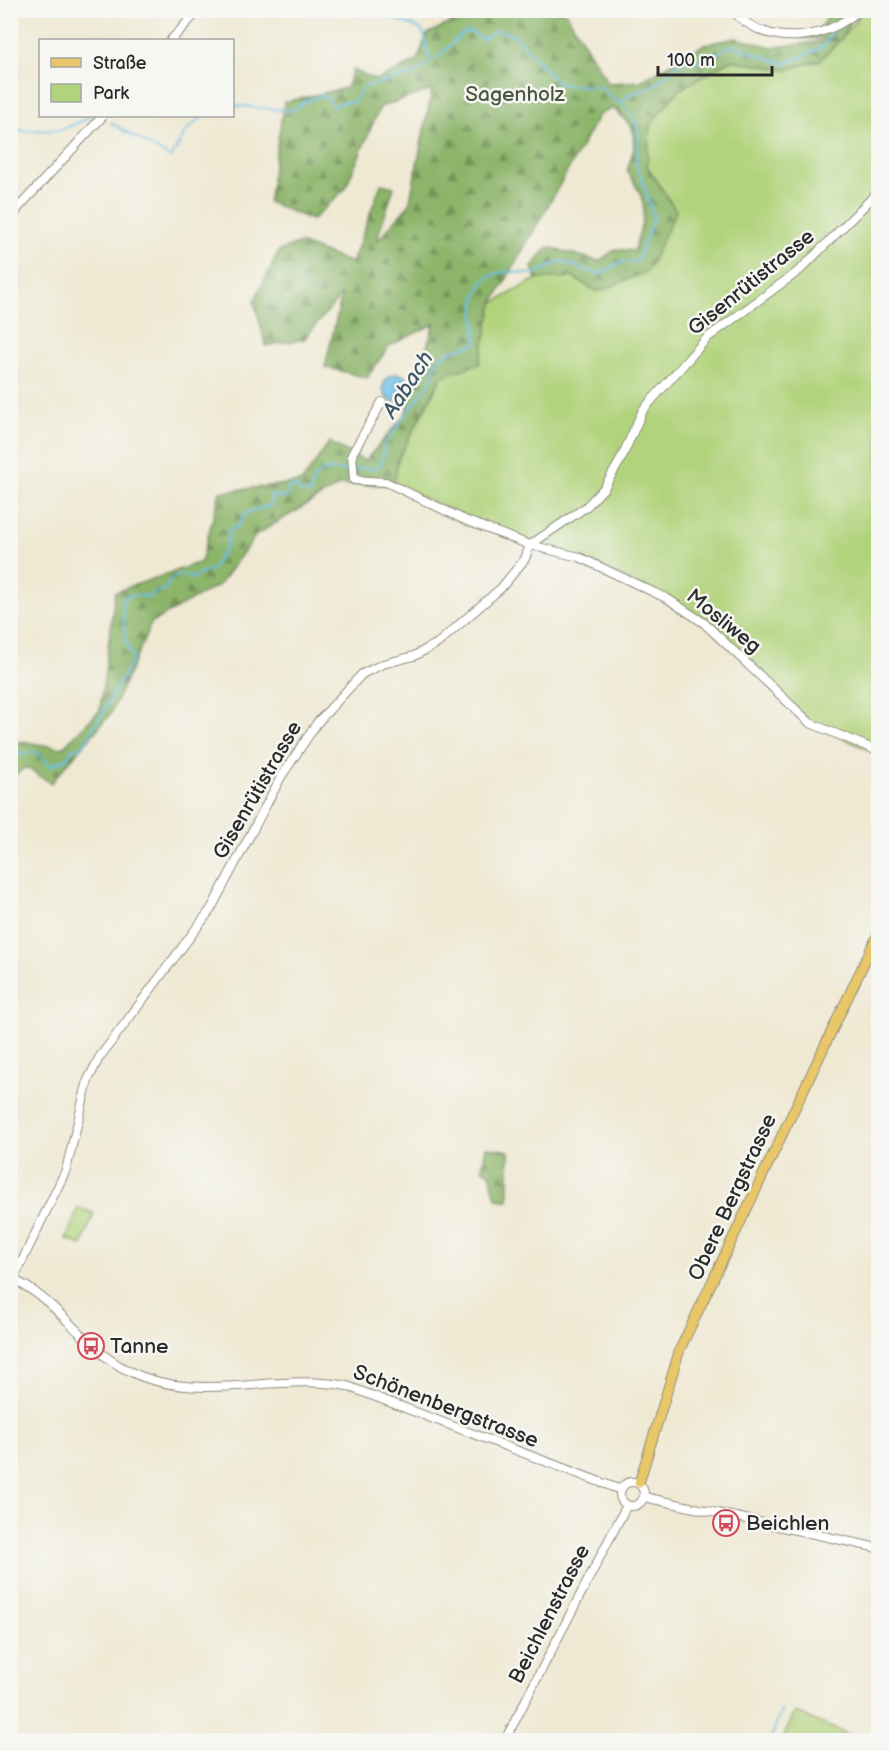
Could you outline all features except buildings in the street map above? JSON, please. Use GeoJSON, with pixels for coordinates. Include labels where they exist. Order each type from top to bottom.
{"type":"FeatureCollection","features":[{"type":"Feature","properties":{"kind":"main road","name":"Obere Bergstrasse"},"geometry":{"type":"LineString","coordinates":[[639,1483],[680,1349],[879,934]]}},
{"type":"Feature","properties":{"kind":"street"},"geometry":{"type":"LineString","coordinates":[[172,39],[199,10]]}},
{"type":"Feature","properties":{"kind":"street"},"geometry":{"type":"LineString","coordinates":[[732,10],[749,26],[785,38],[800,38],[837,27],[859,10]]}},
{"type":"Feature","properties":{"kind":"street"},"geometry":{"type":"LineString","coordinates":[[10,224],[18,208],[102,117]]}},
{"type":"Feature","properties":{"kind":"street","name":"Gisenrütistrasse"},"geometry":{"type":"LineString","coordinates":[[12,1282],[66,1170],[88,1080],[99,1058],[211,909],[281,777],[317,723],[362,675],[383,664],[414,656],[447,635],[501,588],[525,558],[530,546],[586,507],[603,488],[620,461],[643,411],[707,338],[800,270],[879,192]]}},
{"type":"Feature","properties":{"kind":"street","name":"Mosliweg"},"geometry":{"type":"LineString","coordinates":[[382,402],[352,454],[354,480],[386,482],[467,521],[530,546],[579,557],[668,599],[705,623],[810,723],[879,751]]}},
{"type":"Feature","properties":{"kind":"street","name":"Schönenbergstrasse"},"geometry":{"type":"LineString","coordinates":[[12,1282],[46,1302],[99,1353],[130,1372],[172,1385],[218,1386],[308,1381],[347,1386],[621,1490]]}},
{"type":"Feature","properties":{"kind":"street"},"geometry":{"type":"LineString","coordinates":[[628,1482],[639,1483],[644,1489],[644,1497],[638,1505],[627,1505],[621,1499],[621,1490],[628,1482]]}},
{"type":"Feature","properties":{"kind":"street"},"geometry":{"type":"LineString","coordinates":[[644,1497],[879,1548]]}},
{"type":"Feature","properties":{"kind":"street","name":"Beichlenstrasse"},"geometry":{"type":"LineString","coordinates":[[505,1740],[627,1505]]}},
{"type":"Feature","properties":{"kind":"green space","name":"Sagenholz"},"geometry":{"type":"Polygon","coordinates":[[[476,11],[565,11],[608,83],[641,81],[705,44],[737,38],[772,47],[837,40],[800,38],[819,31],[830,11],[856,11],[841,39],[820,60],[786,70],[730,60],[679,90],[650,125],[647,166],[676,211],[648,271],[598,292],[572,277],[536,279],[532,267],[548,247],[599,261],[616,249],[634,251],[644,210],[640,193],[627,171],[634,148],[633,128],[613,108],[599,115],[493,303],[479,364],[442,376],[398,459],[394,485],[340,485],[257,534],[219,585],[152,622],[111,713],[51,783],[26,767],[11,778],[11,747],[19,741],[62,748],[100,710],[115,592],[201,562],[220,492],[302,482],[329,442],[365,461],[405,415],[434,324],[389,346],[367,378],[325,367],[342,294],[304,339],[266,346],[254,301],[279,251],[300,243],[352,263],[381,184],[394,187],[376,242],[409,205],[432,90],[380,107],[345,189],[312,220],[268,202],[284,102],[346,88],[353,70],[376,80],[417,61],[427,34],[476,11]]]}},
{"type":"Feature","properties":{"kind":"green space"},"geometry":{"type":"Polygon","coordinates":[[[863,11],[878,11],[878,754],[810,723],[705,623],[667,599],[579,557],[530,545],[386,482],[443,375],[479,363],[493,303],[536,279],[572,277],[598,292],[676,211],[647,166],[650,125],[679,90],[730,60],[786,70],[820,60],[841,39],[863,11]]]}},
{"type":"Feature","properties":{"kind":"green space"},"geometry":{"type":"Polygon","coordinates":[[[486,1147],[509,1151],[509,1201],[496,1199],[490,1173],[482,1169],[486,1147]]]}},
{"type":"Feature","properties":{"kind":"green space"},"geometry":{"type":"Polygon","coordinates":[[[78,1208],[94,1213],[82,1245],[66,1239],[78,1208]]]}},
{"type":"Feature","properties":{"kind":"green space"},"geometry":{"type":"Polygon","coordinates":[[[795,1712],[856,1738],[862,1740],[782,1740],[795,1712]]]}},
{"type":"Feature","properties":{"kind":"water"},"geometry":{"type":"Polygon","coordinates":[[[397,374],[407,378],[411,388],[407,398],[397,402],[387,398],[383,388],[387,378],[397,374]]]}},
{"type":"Feature","properties":{"kind":"waterway"},"geometry":{"type":"LineString","coordinates":[[234,105],[291,111],[302,103],[322,95],[327,97],[333,107],[344,102],[354,102],[364,87],[412,75],[430,63],[424,34],[419,28],[370,10]]}},
{"type":"Feature","properties":{"kind":"waterway","name":"Aabach"},"geometry":{"type":"LineString","coordinates":[[839,20],[846,10]]}},
{"type":"Feature","properties":{"kind":"waterway"},"geometry":{"type":"LineString","coordinates":[[436,59],[463,33],[470,32],[483,39],[497,30],[516,36],[558,84],[601,87],[615,101],[622,103]]}},
{"type":"Feature","properties":{"kind":"waterway","name":"Aabach"},"geometry":{"type":"LineString","coordinates":[[622,103],[627,95],[652,87],[678,64],[711,57],[731,45],[785,64],[824,46],[833,30]]}},
{"type":"Feature","properties":{"kind":"waterway","name":"Aabach"},"geometry":{"type":"LineString","coordinates":[[356,469],[377,468],[381,463],[385,444],[429,383],[437,361],[446,353],[477,343],[476,299],[485,280],[493,275],[506,272],[535,273],[560,261],[599,274],[619,263],[637,261],[654,217],[636,162],[638,135],[635,121],[622,103]]}},
{"type":"Feature","properties":{"kind":"waterway"},"geometry":{"type":"LineString","coordinates":[[10,131],[61,130],[91,117]]}},
{"type":"Feature","properties":{"kind":"waterway"},"geometry":{"type":"LineString","coordinates":[[111,123],[171,158],[187,130],[202,117]]}},
{"type":"Feature","properties":{"kind":"waterway","name":"Aabach"},"geometry":{"type":"LineString","coordinates":[[10,756],[36,752],[51,766],[67,758],[73,748],[82,748],[132,661],[133,655],[127,644],[124,628],[124,598],[131,595],[150,597],[155,592],[166,589],[171,579],[181,574],[192,578],[212,569],[226,547],[229,529],[236,528],[246,513],[271,505],[271,495],[286,498],[289,488],[295,486],[301,492],[310,493],[314,477],[325,470],[351,471]]}},
{"type":"Feature","properties":{"kind":"waterway"},"geometry":{"type":"LineString","coordinates":[[770,1740],[781,1711]]}},
{"type":"Feature","properties":{"kind":"place","name":"Tanne"},"geometry":{"type":"Point","coordinates":[91,1346]}},
{"type":"Feature","properties":{"kind":"place","name":"Beichlen"},"geometry":{"type":"Point","coordinates":[726,1523]}}]}
